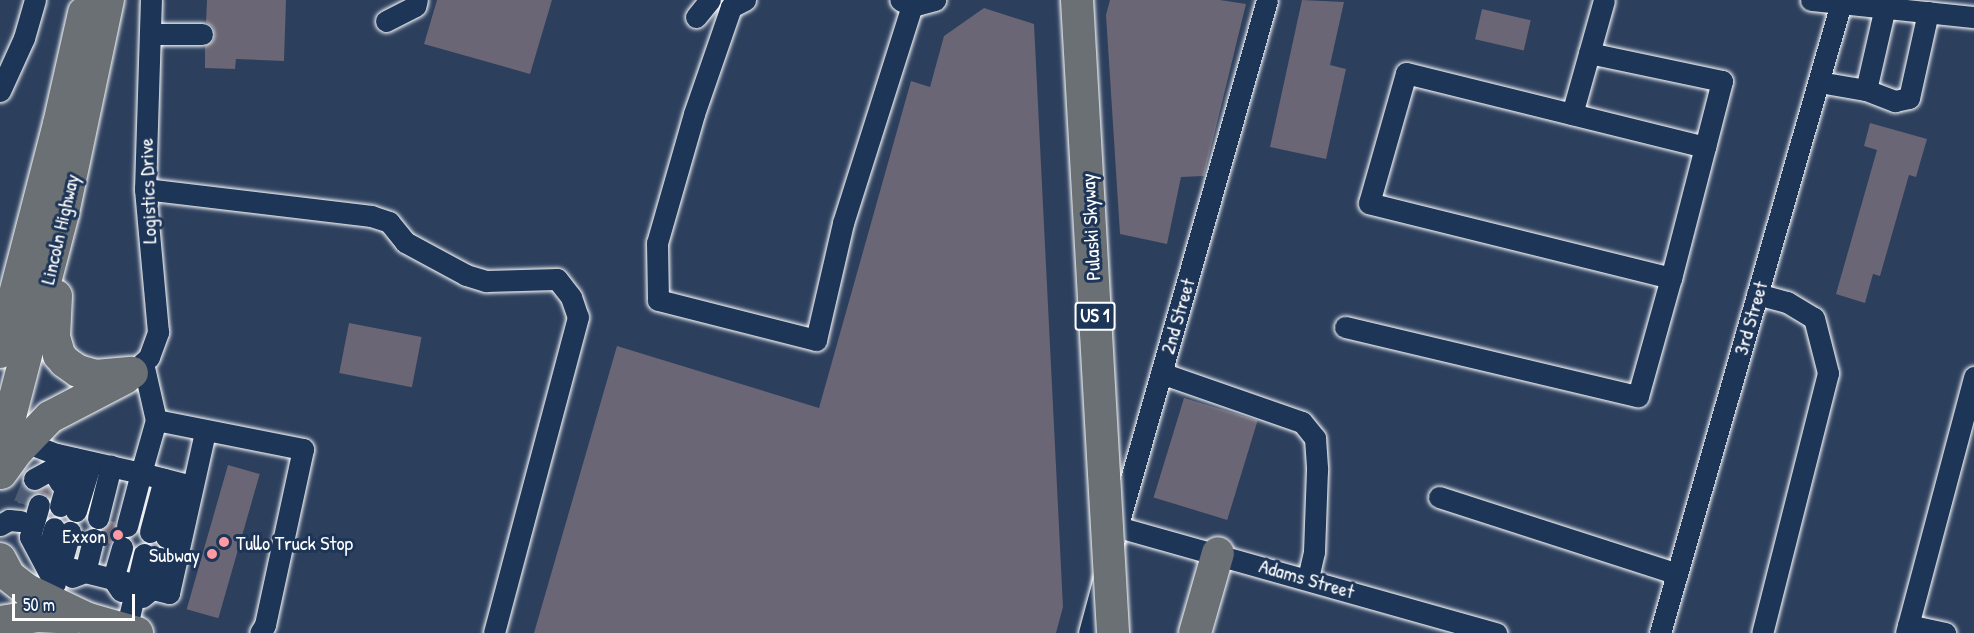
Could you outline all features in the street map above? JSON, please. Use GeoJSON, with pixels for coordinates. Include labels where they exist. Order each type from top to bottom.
{"type":"FeatureCollection","features":[{"type":"Feature","properties":{"kind":"highway","name":"Lincoln Highway"},"geometry":{"type":"LineString","coordinates":[[12,449],[87,0]]}},
{"type":"Feature","properties":{"kind":"highway","name":"Lincoln Highway"},"geometry":{"type":"LineString","coordinates":[[0,352],[51,207],[108,0]]}},
{"type":"Feature","properties":{"kind":"highway","name":"Pulaski Skyway"},"geometry":{"type":"LineString","coordinates":[[1060,0],[1095,633]]}},
{"type":"Feature","properties":{"kind":"highway","name":"Pulaski Skyway"},"geometry":{"type":"LineString","coordinates":[[1077,0],[1113,633]]}},
{"type":"Feature","properties":{"kind":"highway"},"geometry":{"type":"LineString","coordinates":[[0,271],[51,207]]}},
{"type":"Feature","properties":{"kind":"highway"},"geometry":{"type":"LineString","coordinates":[[51,207],[54,327],[60,355],[70,367],[86,375],[104,376],[138,368]]}},
{"type":"Feature","properties":{"kind":"highway"},"geometry":{"type":"LineString","coordinates":[[0,474],[12,449],[41,424],[62,409],[106,390],[138,368]]}},
{"type":"Feature","properties":{"kind":"highway"},"geometry":{"type":"LineString","coordinates":[[1195,633],[1218,553]]}},
{"type":"Feature","properties":{"kind":"highway"},"geometry":{"type":"LineString","coordinates":[[0,559],[9,576],[17,584],[51,577],[88,619]]}},
{"type":"Feature","properties":{"kind":"highway"},"geometry":{"type":"LineString","coordinates":[[0,622],[37,616],[88,619],[142,606]]}},
{"type":"Feature","properties":{"kind":"street"},"geometry":{"type":"LineString","coordinates":[[0,91],[24,38],[35,0]]}},
{"type":"Feature","properties":{"kind":"street","name":"Logistics Drive"},"geometry":{"type":"LineString","coordinates":[[138,368],[157,341],[159,323],[148,245],[145,189],[151,0]]}},
{"type":"Feature","properties":{"kind":"street"},"geometry":{"type":"LineString","coordinates":[[386,21],[415,6],[417,0]]}},
{"type":"Feature","properties":{"kind":"street"},"geometry":{"type":"LineString","coordinates":[[696,18],[710,0]]}},
{"type":"Feature","properties":{"kind":"street"},"geometry":{"type":"LineString","coordinates":[[745,0],[730,8],[694,114],[657,243],[658,300],[816,340],[843,223],[906,3],[935,0]]}},
{"type":"Feature","properties":{"kind":"street","name":"2nd Street"},"geometry":{"type":"LineString","coordinates":[[1089,633],[1267,0]]}},
{"type":"Feature","properties":{"kind":"street"},"geometry":{"type":"LineString","coordinates":[[1572,114],[1604,0]]}},
{"type":"Feature","properties":{"kind":"street"},"geometry":{"type":"LineString","coordinates":[[1811,0],[1974,16]]}},
{"type":"Feature","properties":{"kind":"street","name":"3rd Street"},"geometry":{"type":"LineString","coordinates":[[1660,633],[1840,3]]}},
{"type":"Feature","properties":{"kind":"street"},"geometry":{"type":"LineString","coordinates":[[1866,90],[1885,7]]}},
{"type":"Feature","properties":{"kind":"street"},"geometry":{"type":"LineString","coordinates":[[1819,82],[1866,90],[1895,101],[1908,98],[1928,12]]}},
{"type":"Feature","properties":{"kind":"street"},"geometry":{"type":"LineString","coordinates":[[150,34],[202,34]]}},
{"type":"Feature","properties":{"kind":"street"},"geometry":{"type":"LineString","coordinates":[[1346,327],[1638,396],[1722,81],[1589,53]]}},
{"type":"Feature","properties":{"kind":"street"},"geometry":{"type":"LineString","coordinates":[[1671,278],[1369,203],[1406,73],[1706,147]]}},
{"type":"Feature","properties":{"kind":"street"},"geometry":{"type":"LineString","coordinates":[[145,189],[371,216],[389,222],[405,242],[466,275],[486,281],[557,279],[571,297],[578,317],[494,633]]}},
{"type":"Feature","properties":{"kind":"street"},"geometry":{"type":"LineString","coordinates":[[1757,294],[1786,302],[1814,318],[1828,373],[1762,633]]}},
{"type":"Feature","properties":{"kind":"street"},"geometry":{"type":"LineString","coordinates":[[127,526],[156,420],[138,368]]}},
{"type":"Feature","properties":{"kind":"street"},"geometry":{"type":"LineString","coordinates":[[1161,373],[1302,422],[1315,438],[1317,470],[1314,552],[1308,579]]}},
{"type":"Feature","properties":{"kind":"street"},"geometry":{"type":"LineString","coordinates":[[1945,633],[1907,629],[1974,377]]}},
{"type":"Feature","properties":{"kind":"street"},"geometry":{"type":"LineString","coordinates":[[156,420],[205,432],[303,449],[265,625],[260,633]]}},
{"type":"Feature","properties":{"kind":"street"},"geometry":{"type":"LineString","coordinates":[[158,534],[179,483],[205,432]]}},
{"type":"Feature","properties":{"kind":"street"},"geometry":{"type":"LineString","coordinates":[[12,449],[66,469],[141,473],[179,483]]}},
{"type":"Feature","properties":{"kind":"street"},"geometry":{"type":"LineString","coordinates":[[51,577],[38,514],[66,469]]}},
{"type":"Feature","properties":{"kind":"street"},"geometry":{"type":"LineString","coordinates":[[66,469],[98,518]]}},
{"type":"Feature","properties":{"kind":"street"},"geometry":{"type":"LineString","coordinates":[[142,606],[179,483]]}},
{"type":"Feature","properties":{"kind":"street"},"geometry":{"type":"LineString","coordinates":[[1439,497],[1677,574]]}},
{"type":"Feature","properties":{"kind":"street","name":"Adams Street"},"geometry":{"type":"LineString","coordinates":[[1118,526],[1496,633]]}},
{"type":"Feature","properties":{"kind":"street"},"geometry":{"type":"LineString","coordinates":[[51,577],[62,530]]}},
{"type":"Feature","properties":{"kind":"street"},"geometry":{"type":"LineString","coordinates":[[85,572],[93,539]]}},
{"type":"Feature","properties":{"kind":"street"},"geometry":{"type":"LineString","coordinates":[[113,579],[122,547]]}},
{"type":"Feature","properties":{"kind":"street"},"geometry":{"type":"LineString","coordinates":[[142,606],[152,556]]}},
{"type":"Feature","properties":{"kind":"street"},"geometry":{"type":"LineString","coordinates":[[51,577],[85,572],[113,579],[142,606]]}},
{"type":"Feature","properties":{"kind":"building"},"geometry":{"type":"Polygon","coordinates":[[[207,0],[286,0],[284,61],[236,59],[235,69],[205,68],[205,46],[213,41],[215,35],[213,27],[206,22],[207,0]]]}},
{"type":"Feature","properties":{"kind":"building"},"geometry":{"type":"Polygon","coordinates":[[[437,0],[552,0],[530,74],[424,44],[437,0]]]}},
{"type":"Feature","properties":{"kind":"building"},"geometry":{"type":"Polygon","coordinates":[[[1110,0],[1220,0],[1246,4],[1204,176],[1181,177],[1167,244],[1120,234],[1106,15],[1110,0]]]}},
{"type":"Feature","properties":{"kind":"building"},"geometry":{"type":"Polygon","coordinates":[[[1302,0],[1344,2],[1330,65],[1346,69],[1326,159],[1270,147],[1302,0]]]}},
{"type":"Feature","properties":{"kind":"building"},"geometry":{"type":"Polygon","coordinates":[[[984,8],[1034,24],[1063,607],[1056,633],[534,633],[617,346],[819,408],[911,81],[930,87],[944,36],[984,8]]]}},
{"type":"Feature","properties":{"kind":"building"},"geometry":{"type":"Polygon","coordinates":[[[1482,9],[1531,20],[1524,50],[1475,39],[1482,9]]]}},
{"type":"Feature","properties":{"kind":"building"},"geometry":{"type":"Polygon","coordinates":[[[1870,123],[1927,139],[1916,177],[1909,175],[1880,276],[1873,274],[1865,303],[1836,294],[1877,150],[1864,146],[1870,123]]]}},
{"type":"Feature","properties":{"kind":"building"},"geometry":{"type":"Polygon","coordinates":[[[349,323],[422,337],[412,387],[339,373],[349,323]]]}},
{"type":"Feature","properties":{"kind":"building"},"geometry":{"type":"Polygon","coordinates":[[[1184,398],[1258,421],[1227,520],[1154,497],[1184,398]]]}},
{"type":"Feature","properties":{"kind":"building","name":"Tullo Truck Stop"},"geometry":{"type":"Polygon","coordinates":[[[228,465],[260,474],[218,618],[187,609],[228,465]]]}},
{"type":"Feature","properties":{"kind":"building"},"geometry":{"type":"Polygon","coordinates":[[[47,486],[51,491],[49,498],[43,493],[36,493],[30,496],[26,504],[18,503],[25,488],[34,492],[47,486]]]}},
{"type":"Feature","properties":{"kind":"building"},"geometry":{"type":"Polygon","coordinates":[[[110,521],[115,522],[118,535],[110,544],[105,542],[102,530],[110,521]]]}},
{"type":"Feature","properties":{"kind":"tunnel"},"geometry":{"type":"LineString","coordinates":[[24,504],[34,479]]}},
{"type":"Feature","properties":{"kind":"place","name":"Exxon"},"geometry":{"type":"Point","coordinates":[118,535]}},
{"type":"Feature","properties":{"kind":"place","name":"Tullo Truck Stop"},"geometry":{"type":"Point","coordinates":[224,542]}},
{"type":"Feature","properties":{"kind":"place","name":"Subway"},"geometry":{"type":"Point","coordinates":[212,554]}}]}
